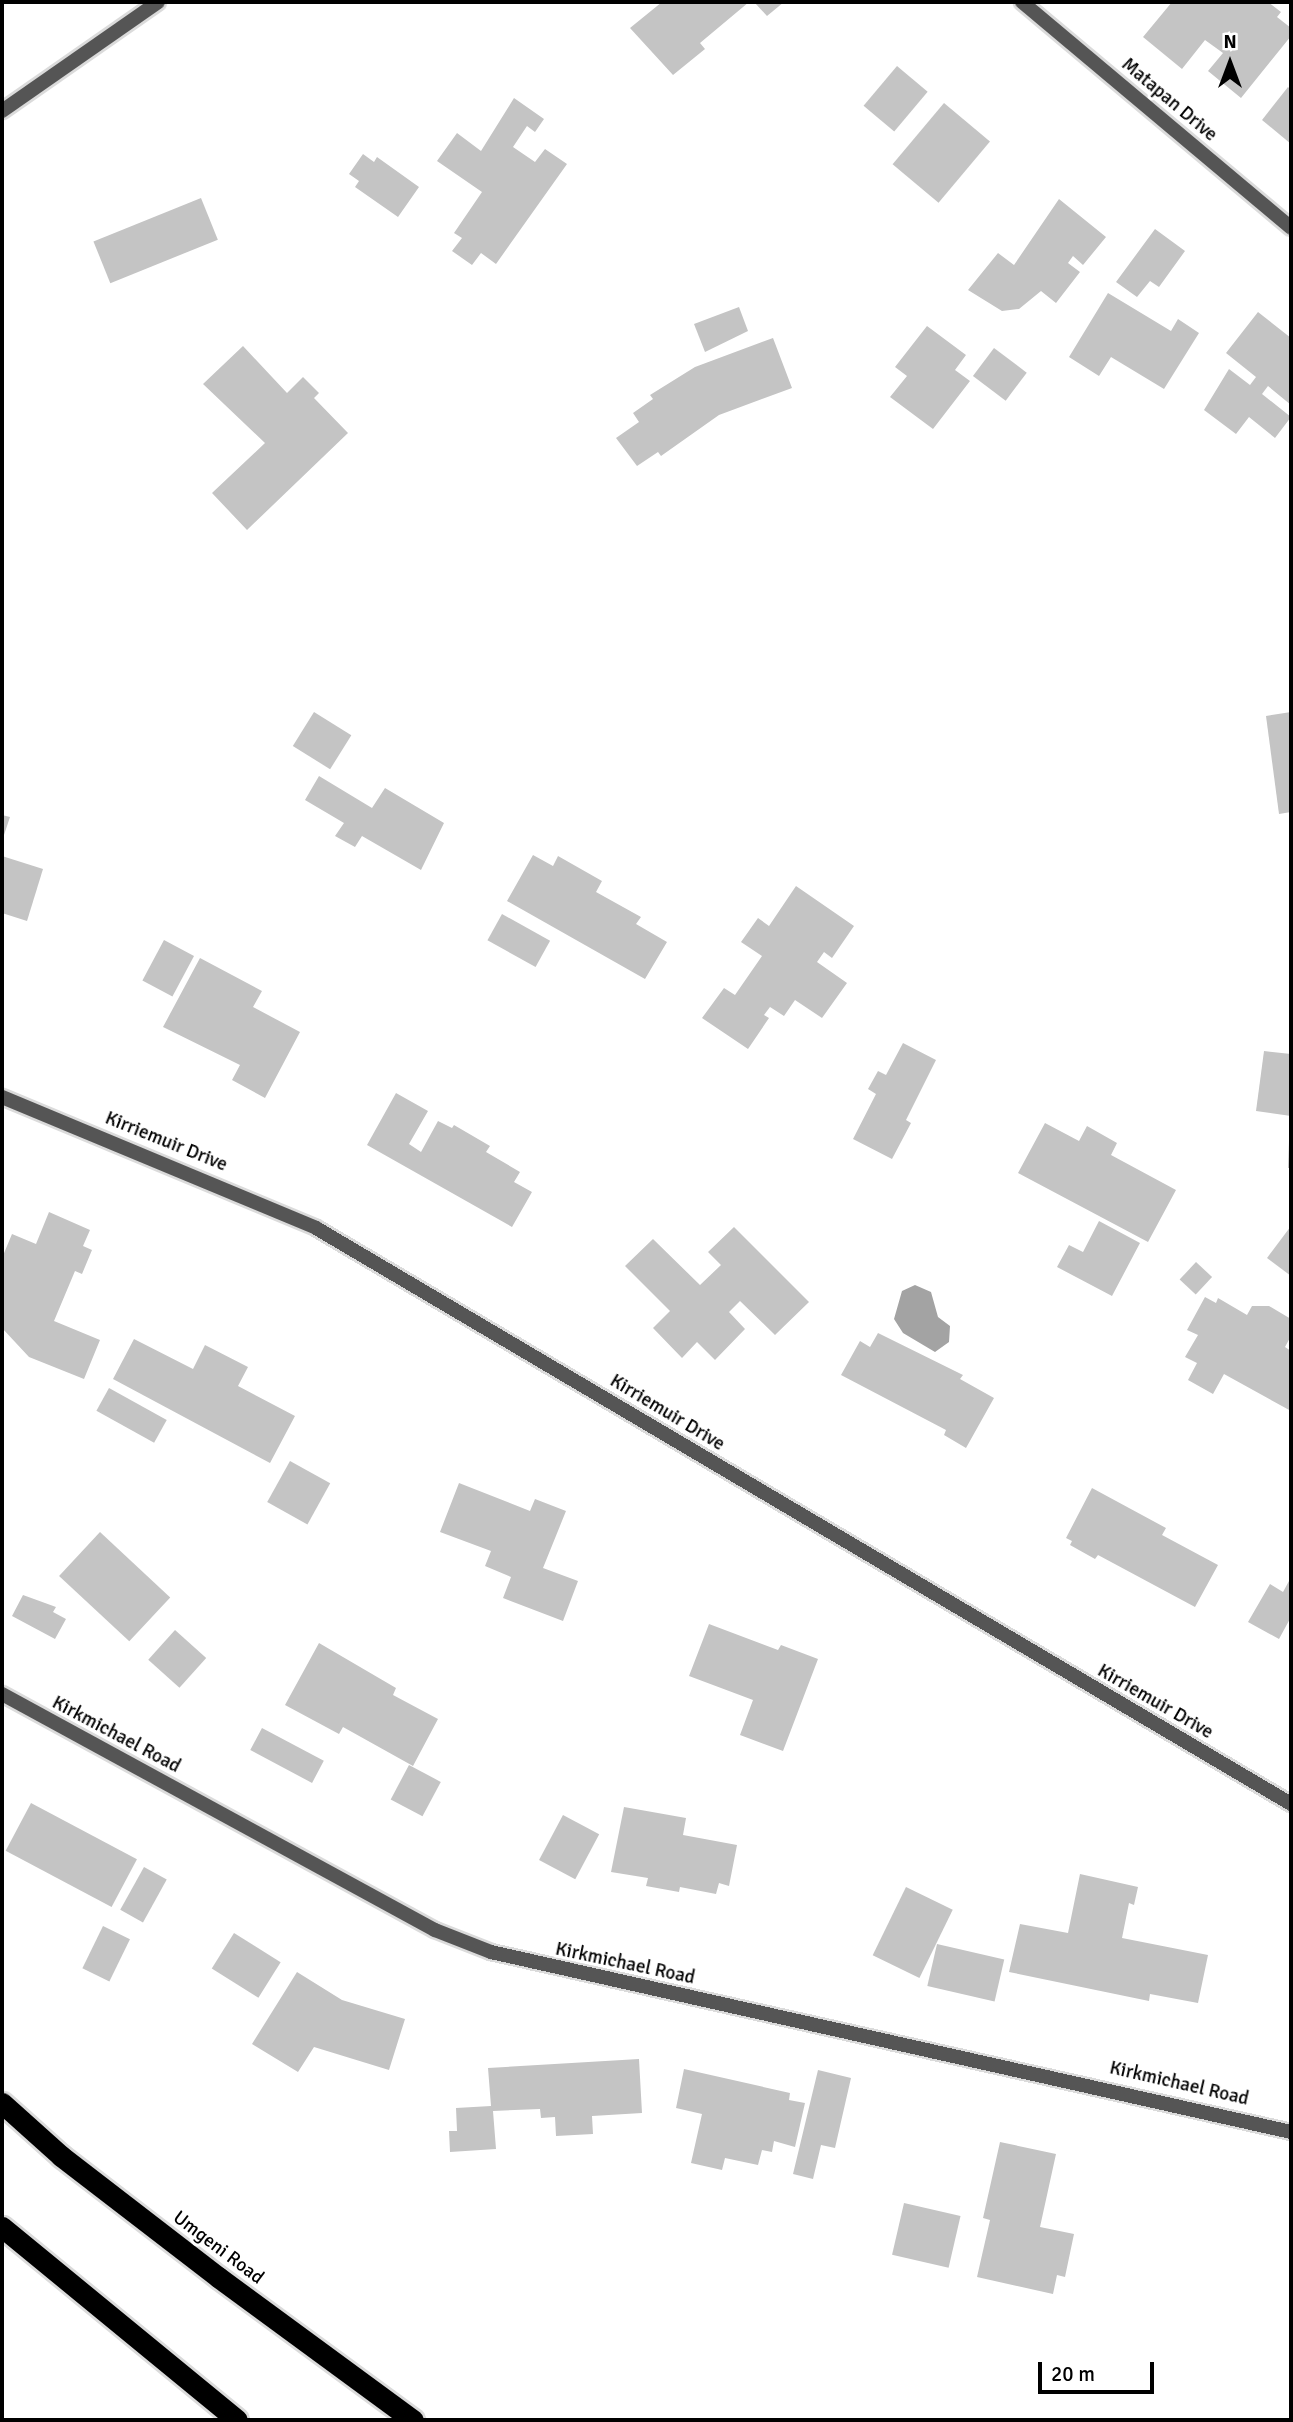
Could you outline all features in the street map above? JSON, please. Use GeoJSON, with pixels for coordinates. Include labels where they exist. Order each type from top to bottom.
{"type":"FeatureCollection","features":[{"type":"Feature","properties":{"kind":"highway","name":"Umgeni Road"},"geometry":{"type":"LineString","coordinates":[[2,2103],[186,2252],[414,2420]]}},
{"type":"Feature","properties":{"kind":"highway"},"geometry":{"type":"LineString","coordinates":[[2,2227],[237,2420]]}},
{"type":"Feature","properties":{"kind":"street"},"geometry":{"type":"LineString","coordinates":[[2,111],[158,2]]}},
{"type":"Feature","properties":{"kind":"street","name":"Matapan Drive"},"geometry":{"type":"LineString","coordinates":[[1022,2],[1291,228]]}},
{"type":"Feature","properties":{"kind":"street","name":"Kirriemuir Drive"},"geometry":{"type":"LineString","coordinates":[[2,1097],[316,1228],[1291,1804]]}},
{"type":"Feature","properties":{"kind":"street","name":"Kirkmichael Road"},"geometry":{"type":"LineString","coordinates":[[2,1694],[435,1930],[491,1952],[1291,2132]]}},
{"type":"Feature","properties":{"kind":"shaded area"},"geometry":{"type":"Polygon","coordinates":[[[915,1285],[931,1292],[938,1317],[950,1326],[949,1342],[935,1352],[903,1333],[894,1319],[902,1291],[915,1285]]]}},
{"type":"Feature","properties":{"kind":"building"},"geometry":{"type":"Polygon","coordinates":[[[662,2],[749,2],[700,43],[705,49],[673,75],[630,28],[662,2]]]}},
{"type":"Feature","properties":{"kind":"building"},"geometry":{"type":"Polygon","coordinates":[[[754,2],[784,2],[767,16],[754,2]]]}},
{"type":"Feature","properties":{"kind":"building"},"geometry":{"type":"Polygon","coordinates":[[[1172,2],[1268,2],[1281,12],[1277,17],[1291,28],[1291,36],[1241,98],[1208,71],[1223,53],[1205,40],[1182,69],[1143,37],[1172,2]]]}},
{"type":"Feature","properties":{"kind":"building"},"geometry":{"type":"Polygon","coordinates":[[[897,66],[928,92],[894,132],[864,106],[897,66]]]}},
{"type":"Feature","properties":{"kind":"building"},"geometry":{"type":"Polygon","coordinates":[[[1288,87],[1291,90],[1291,144],[1262,120],[1288,87]]]}},
{"type":"Feature","properties":{"kind":"building"},"geometry":{"type":"Polygon","coordinates":[[[514,98],[544,119],[535,132],[527,126],[513,147],[535,162],[545,149],[567,164],[496,264],[481,253],[472,265],[452,251],[462,238],[454,233],[482,192],[437,161],[457,133],[481,151],[514,98]]]}},
{"type":"Feature","properties":{"kind":"building"},"geometry":{"type":"Polygon","coordinates":[[[944,103],[990,142],[939,203],[893,164],[944,103]]]}},
{"type":"Feature","properties":{"kind":"building"},"geometry":{"type":"Polygon","coordinates":[[[363,154],[374,162],[377,157],[419,187],[398,217],[355,187],[359,181],[349,174],[363,154]]]}},
{"type":"Feature","properties":{"kind":"building"},"geometry":{"type":"Polygon","coordinates":[[[201,198],[218,240],[110,283],[93,241],[201,198]]]}},
{"type":"Feature","properties":{"kind":"building"},"geometry":{"type":"Polygon","coordinates":[[[1059,199],[1106,237],[1083,265],[1073,256],[1068,263],[1080,272],[1056,303],[1041,291],[1019,309],[1002,311],[968,290],[998,253],[1014,265],[1059,199]]]}},
{"type":"Feature","properties":{"kind":"building"},"geometry":{"type":"Polygon","coordinates":[[[1155,229],[1185,251],[1159,287],[1150,281],[1137,297],[1116,282],[1155,229]]]}},
{"type":"Feature","properties":{"kind":"building"},"geometry":{"type":"Polygon","coordinates":[[[1108,293],[1171,331],[1178,319],[1199,333],[1164,389],[1111,357],[1099,376],[1069,357],[1108,293]]]}},
{"type":"Feature","properties":{"kind":"building"},"geometry":{"type":"Polygon","coordinates":[[[739,307],[748,331],[705,352],[694,324],[739,307]]]}},
{"type":"Feature","properties":{"kind":"building"},"geometry":{"type":"Polygon","coordinates":[[[1258,312],[1291,338],[1291,405],[1268,386],[1262,394],[1291,417],[1275,438],[1249,417],[1236,434],[1204,410],[1229,369],[1250,385],[1256,377],[1226,353],[1258,312]]]}},
{"type":"Feature","properties":{"kind":"building"},"geometry":{"type":"Polygon","coordinates":[[[927,326],[966,355],[955,370],[970,381],[933,429],[890,397],[907,376],[895,367],[927,326]]]}},
{"type":"Feature","properties":{"kind":"building"},"geometry":{"type":"Polygon","coordinates":[[[773,338],[792,388],[719,415],[661,456],[658,452],[637,466],[616,438],[639,422],[633,413],[653,399],[650,395],[695,367],[773,338]]]}},
{"type":"Feature","properties":{"kind":"building"},"geometry":{"type":"Polygon","coordinates":[[[243,346],[287,393],[303,377],[319,393],[314,398],[348,433],[247,530],[212,493],[265,443],[203,384],[243,346]]]}},
{"type":"Feature","properties":{"kind":"building"},"geometry":{"type":"Polygon","coordinates":[[[994,348],[1027,373],[1006,401],[973,376],[994,348]]]}},
{"type":"Feature","properties":{"kind":"building"},"geometry":{"type":"Polygon","coordinates":[[[314,712],[351,735],[330,769],[293,746],[314,712]]]}},
{"type":"Feature","properties":{"kind":"building"},"geometry":{"type":"Polygon","coordinates":[[[1291,712],[1291,812],[1279,814],[1266,716],[1291,712]]]}},
{"type":"Feature","properties":{"kind":"building"},"geometry":{"type":"Polygon","coordinates":[[[319,776],[372,808],[385,788],[444,823],[421,870],[362,836],[355,847],[335,836],[344,823],[305,800],[319,776]]]}},
{"type":"Feature","properties":{"kind":"building"},"geometry":{"type":"Polygon","coordinates":[[[2,815],[10,817],[2,841],[2,815]]]}},
{"type":"Feature","properties":{"kind":"building"},"geometry":{"type":"Polygon","coordinates":[[[533,855],[553,866],[558,856],[602,881],[596,892],[641,917],[636,924],[667,942],[645,979],[507,901],[533,855]]]}},
{"type":"Feature","properties":{"kind":"building"},"geometry":{"type":"Polygon","coordinates":[[[2,856],[43,869],[27,921],[2,913],[2,856]]]}},
{"type":"Feature","properties":{"kind":"building"},"geometry":{"type":"Polygon","coordinates":[[[796,886],[854,926],[832,958],[824,952],[817,962],[847,983],[822,1018],[795,1000],[784,1016],[770,1007],[764,1015],[769,1018],[748,1049],[702,1018],[724,988],[735,995],[762,956],[741,942],[758,918],[769,926],[796,886]]]}},
{"type":"Feature","properties":{"kind":"building"},"geometry":{"type":"Polygon","coordinates":[[[502,914],[550,941],[536,967],[487,940],[502,914]]]}},
{"type":"Feature","properties":{"kind":"building"},"geometry":{"type":"Polygon","coordinates":[[[164,940],[194,956],[172,997],[142,981],[164,940]]]}},
{"type":"Feature","properties":{"kind":"building"},"geometry":{"type":"Polygon","coordinates":[[[200,958],[262,991],[253,1007],[300,1032],[265,1098],[232,1080],[240,1065],[163,1027],[200,958]]]}},
{"type":"Feature","properties":{"kind":"building"},"geometry":{"type":"Polygon","coordinates":[[[903,1043],[936,1060],[906,1120],[911,1123],[892,1159],[853,1139],[876,1094],[868,1089],[878,1071],[886,1075],[903,1043]]]}},
{"type":"Feature","properties":{"kind":"building"},"geometry":{"type":"Polygon","coordinates":[[[1264,1051],[1291,1054],[1291,1116],[1256,1111],[1264,1051]]]}},
{"type":"Feature","properties":{"kind":"building"},"geometry":{"type":"Polygon","coordinates":[[[396,1093],[428,1111],[409,1144],[421,1152],[438,1121],[452,1128],[454,1125],[490,1146],[486,1152],[520,1172],[514,1182],[532,1192],[512,1227],[367,1145],[396,1093]]]}},
{"type":"Feature","properties":{"kind":"building"},"geometry":{"type":"Polygon","coordinates":[[[1045,1123],[1079,1141],[1087,1126],[1117,1143],[1111,1155],[1176,1190],[1148,1242],[1018,1173],[1045,1123]]]}},
{"type":"Feature","properties":{"kind":"building"},"geometry":{"type":"Polygon","coordinates":[[[1291,1141],[1291,1168],[1288,1168],[1291,1141]]]}},
{"type":"Feature","properties":{"kind":"building"},"geometry":{"type":"Polygon","coordinates":[[[49,1212],[90,1230],[83,1246],[92,1250],[82,1274],[75,1271],[54,1321],[100,1340],[84,1379],[29,1357],[2,1328],[2,1258],[12,1234],[36,1244],[49,1212]]]}},
{"type":"Feature","properties":{"kind":"building"},"geometry":{"type":"Polygon","coordinates":[[[1099,1221],[1140,1243],[1112,1296],[1057,1267],[1069,1245],[1083,1252],[1099,1221]]]}},
{"type":"Feature","properties":{"kind":"building"},"geometry":{"type":"Polygon","coordinates":[[[1291,1226],[1291,1276],[1267,1258],[1291,1226]]]}},
{"type":"Feature","properties":{"kind":"building"},"geometry":{"type":"Polygon","coordinates":[[[734,1227],[809,1302],[775,1335],[740,1301],[729,1312],[745,1329],[715,1360],[697,1342],[682,1358],[653,1328],[670,1311],[625,1266],[653,1239],[700,1285],[721,1265],[708,1252],[734,1227]]]}},
{"type":"Feature","properties":{"kind":"building"},"geometry":{"type":"Polygon","coordinates":[[[1196,1262],[1212,1277],[1196,1295],[1180,1280],[1196,1262]]]}},
{"type":"Feature","properties":{"kind":"building"},"geometry":{"type":"Polygon","coordinates":[[[1205,1297],[1216,1303],[1218,1298],[1247,1315],[1252,1306],[1269,1306],[1291,1319],[1291,1336],[1285,1347],[1291,1351],[1291,1411],[1224,1374],[1213,1394],[1188,1380],[1197,1363],[1185,1357],[1198,1335],[1187,1330],[1205,1297]]]}},
{"type":"Feature","properties":{"kind":"building"},"geometry":{"type":"Polygon","coordinates":[[[878,1333],[963,1375],[960,1379],[994,1398],[966,1448],[944,1435],[946,1430],[841,1375],[860,1341],[870,1347],[878,1333]]]}},
{"type":"Feature","properties":{"kind":"building"},"geometry":{"type":"Polygon","coordinates":[[[134,1339],[193,1369],[205,1345],[248,1367],[238,1386],[295,1416],[270,1463],[113,1379],[134,1339]]]}},
{"type":"Feature","properties":{"kind":"building"},"geometry":{"type":"Polygon","coordinates":[[[109,1388],[167,1420],[154,1443],[96,1411],[109,1388]]]}},
{"type":"Feature","properties":{"kind":"building"},"geometry":{"type":"Polygon","coordinates":[[[290,1461],[330,1483],[307,1524],[267,1502],[290,1461]]]}},
{"type":"Feature","properties":{"kind":"building"},"geometry":{"type":"Polygon","coordinates":[[[459,1483],[530,1511],[535,1499],[566,1511],[543,1568],[578,1581],[563,1621],[503,1598],[511,1577],[485,1566],[491,1551],[440,1532],[459,1483]]]}},
{"type":"Feature","properties":{"kind":"building"},"geometry":{"type":"Polygon","coordinates":[[[1092,1488],[1166,1528],[1162,1535],[1218,1565],[1195,1607],[1098,1555],[1095,1559],[1070,1545],[1072,1541],[1066,1538],[1092,1488]]]}},
{"type":"Feature","properties":{"kind":"building"},"geometry":{"type":"Polygon","coordinates":[[[100,1532],[170,1597],[129,1641],[59,1576],[100,1532]]]}},
{"type":"Feature","properties":{"kind":"building"},"geometry":{"type":"Polygon","coordinates":[[[1289,1581],[1291,1617],[1279,1639],[1248,1622],[1270,1584],[1283,1592],[1289,1581]]]}},
{"type":"Feature","properties":{"kind":"building"},"geometry":{"type":"Polygon","coordinates":[[[23,1595],[56,1607],[53,1612],[66,1619],[55,1639],[12,1616],[23,1595]]]}},
{"type":"Feature","properties":{"kind":"building"},"geometry":{"type":"Polygon","coordinates":[[[709,1624],[778,1650],[781,1645],[818,1659],[783,1751],[740,1735],[753,1700],[689,1676],[709,1624]]]}},
{"type":"Feature","properties":{"kind":"building"},"geometry":{"type":"Polygon","coordinates":[[[175,1630],[206,1658],[179,1688],[148,1660],[175,1630]]]}},
{"type":"Feature","properties":{"kind":"building"},"geometry":{"type":"Polygon","coordinates":[[[319,1643],[396,1688],[393,1695],[438,1719],[413,1766],[343,1727],[339,1734],[285,1705],[319,1643]]]}},
{"type":"Feature","properties":{"kind":"building"},"geometry":{"type":"Polygon","coordinates":[[[262,1728],[324,1761],[312,1783],[250,1750],[262,1728]]]}},
{"type":"Feature","properties":{"kind":"building"},"geometry":{"type":"Polygon","coordinates":[[[409,1765],[441,1782],[422,1816],[391,1799],[409,1765]]]}},
{"type":"Feature","properties":{"kind":"building"},"geometry":{"type":"Polygon","coordinates":[[[31,1803],[137,1859],[112,1907],[6,1851],[31,1803]]]}},
{"type":"Feature","properties":{"kind":"building"},"geometry":{"type":"Polygon","coordinates":[[[624,1807],[686,1818],[683,1835],[737,1845],[729,1886],[719,1883],[716,1894],[680,1887],[679,1892],[646,1886],[648,1878],[611,1872],[624,1807]]]}},
{"type":"Feature","properties":{"kind":"building"},"geometry":{"type":"Polygon","coordinates":[[[563,1815],[599,1834],[575,1879],[539,1860],[563,1815]]]}},
{"type":"Feature","properties":{"kind":"building"},"geometry":{"type":"Polygon","coordinates":[[[144,1867],[167,1880],[143,1922],[120,1910],[144,1867]]]}},
{"type":"Feature","properties":{"kind":"building"},"geometry":{"type":"Polygon","coordinates":[[[1080,1874],[1138,1887],[1134,1905],[1129,1903],[1122,1938],[1208,1955],[1198,2003],[1150,1994],[1149,2001],[1009,1972],[1020,1924],[1068,1933],[1080,1874]]]}},
{"type":"Feature","properties":{"kind":"building"},"geometry":{"type":"Polygon","coordinates":[[[906,1887],[953,1910],[919,1978],[873,1955],[906,1887]]]}},
{"type":"Feature","properties":{"kind":"building"},"geometry":{"type":"Polygon","coordinates":[[[103,1926],[130,1939],[109,1981],[82,1968],[103,1926]]]}},
{"type":"Feature","properties":{"kind":"building"},"geometry":{"type":"Polygon","coordinates":[[[234,1933],[281,1962],[258,1998],[212,1969],[234,1933]]]}},
{"type":"Feature","properties":{"kind":"building"},"geometry":{"type":"Polygon","coordinates":[[[937,1944],[1004,1960],[995,2001],[927,1986],[937,1944]]]}},
{"type":"Feature","properties":{"kind":"building"},"geometry":{"type":"Polygon","coordinates":[[[297,1972],[342,2000],[405,2019],[389,2070],[314,2047],[298,2072],[252,2044],[297,1972]]]}},
{"type":"Feature","properties":{"kind":"building"},"geometry":{"type":"Polygon","coordinates":[[[639,2059],[642,2113],[592,2116],[593,2134],[556,2136],[555,2117],[541,2118],[540,2109],[493,2111],[496,2149],[450,2152],[449,2131],[457,2131],[456,2108],[491,2106],[488,2068],[639,2059]]]}},
{"type":"Feature","properties":{"kind":"building"},"geometry":{"type":"Polygon","coordinates":[[[684,2069],[790,2093],[789,2100],[805,2103],[795,2147],[774,2141],[772,2152],[762,2150],[758,2165],[725,2158],[722,2170],[691,2163],[702,2114],[676,2108],[684,2069]]]}},
{"type":"Feature","properties":{"kind":"building"},"geometry":{"type":"Polygon","coordinates":[[[818,2070],[851,2078],[835,2148],[821,2145],[813,2179],[793,2174],[818,2070]]]}},
{"type":"Feature","properties":{"kind":"building"},"geometry":{"type":"Polygon","coordinates":[[[1000,2142],[1056,2154],[1040,2227],[1074,2234],[1065,2277],[1057,2275],[1053,2294],[977,2277],[990,2220],[983,2218],[1000,2142]]]}},
{"type":"Feature","properties":{"kind":"building"},"geometry":{"type":"Polygon","coordinates":[[[904,2203],[961,2216],[949,2268],[892,2255],[904,2203]]]}}]}
